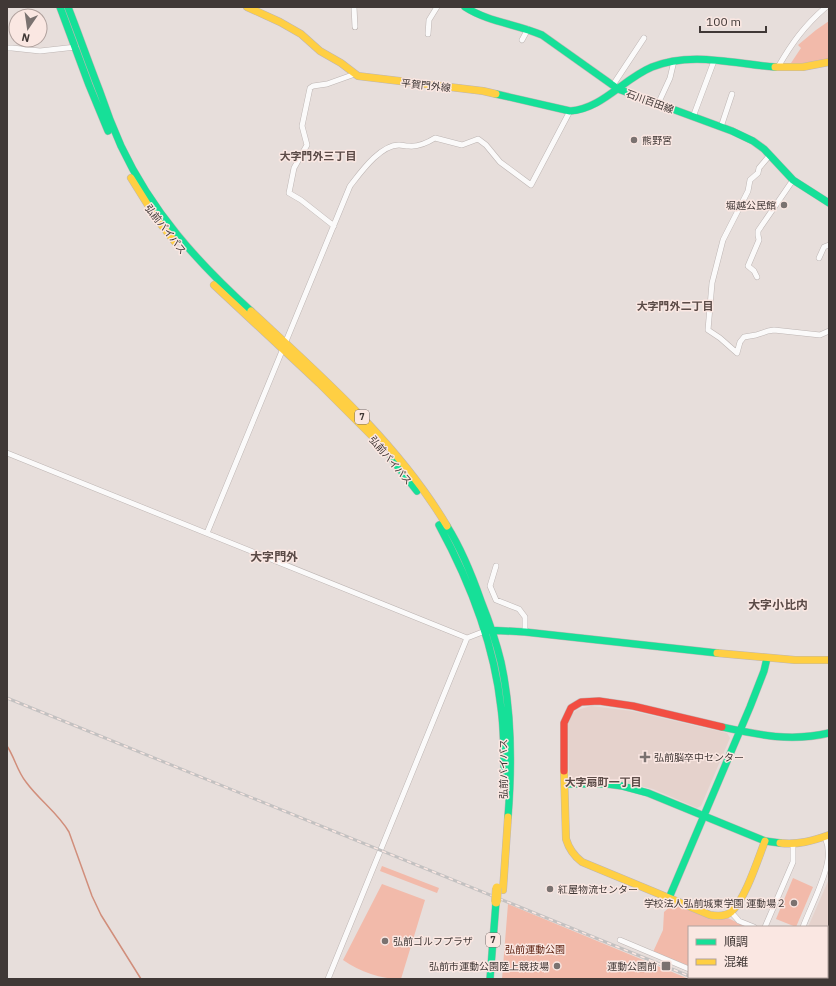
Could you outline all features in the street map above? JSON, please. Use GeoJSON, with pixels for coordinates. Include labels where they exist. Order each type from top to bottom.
{"type":"FeatureCollection","features":[{"type":"Feature","properties":{"kind":"main road","name":"弘前バイパス"},"geometry":{"type":"LineString","coordinates":[[60,7],[98,108],[127,172],[152,213],[178,246],[206,277],[362,418],[411,472],[436,508],[468,565],[488,630],[500,698],[504,767],[496,979]]}},
{"type":"Feature","properties":{"kind":"main road","name":"弘前バイパス"},"geometry":{"type":"LineString","coordinates":[[68,7],[115,133],[136,177],[175,232],[195,256],[283,346]]}},
{"type":"Feature","properties":{"kind":"main road","name":"平賀門外線"},"geometry":{"type":"LineString","coordinates":[[247,7],[280,22],[301,34],[320,50],[355,74],[362,77],[483,91],[570,111],[578,111],[589,107],[616,87],[639,74],[660,64],[674,61],[691,59],[778,67],[808,68],[829,62]]}},
{"type":"Feature","properties":{"kind":"main road","name":"石川百田線"},"geometry":{"type":"LineString","coordinates":[[465,7],[476,14],[528,29],[542,35],[616,87],[753,141],[770,155],[793,180],[829,202]]}},
{"type":"Feature","properties":{"kind":"main road"},"geometry":{"type":"LineString","coordinates":[[488,630],[525,632],[767,658],[829,660]]}},
{"type":"Feature","properties":{"kind":"main road"},"geometry":{"type":"LineString","coordinates":[[669,898],[764,671],[767,658]]}},
{"type":"Feature","properties":{"kind":"main road"},"geometry":{"type":"LineString","coordinates":[[765,841],[739,902],[731,912],[716,916],[710,916],[582,862],[574,856],[568,847],[566,839],[563,727],[568,711],[577,704],[588,701],[643,708],[755,735],[785,738],[810,737],[829,733]]}},
{"type":"Feature","properties":{"kind":"main road"},"geometry":{"type":"LineString","coordinates":[[565,784],[622,786],[648,793],[765,841],[793,844],[827,836]]}},
{"type":"Feature","properties":{"kind":"main road","name":"弘前バイパス"},"geometry":{"type":"LineString","coordinates":[[490,979],[499,903]]}},
{"type":"Feature","properties":{"kind":"street"},"geometry":{"type":"LineString","coordinates":[[354,7],[355,27]]}},
{"type":"Feature","properties":{"kind":"street"},"geometry":{"type":"LineString","coordinates":[[428,34],[429,20],[437,7]]}},
{"type":"Feature","properties":{"kind":"street"},"geometry":{"type":"LineString","coordinates":[[778,67],[793,41],[826,7]]}},
{"type":"Feature","properties":{"kind":"street"},"geometry":{"type":"LineString","coordinates":[[522,40],[528,29]]}},
{"type":"Feature","properties":{"kind":"street"},"geometry":{"type":"LineString","coordinates":[[616,87],[644,38]]}},
{"type":"Feature","properties":{"kind":"street"},"geometry":{"type":"LineString","coordinates":[[7,48],[40,51],[76,47]]}},
{"type":"Feature","properties":{"kind":"street"},"geometry":{"type":"LineString","coordinates":[[658,104],[670,78],[674,61]]}},
{"type":"Feature","properties":{"kind":"street"},"geometry":{"type":"LineString","coordinates":[[693,117],[714,61]]}},
{"type":"Feature","properties":{"kind":"street"},"geometry":{"type":"LineString","coordinates":[[334,226],[301,200],[289,193],[294,168],[307,145],[302,126],[310,88],[313,86],[327,84],[355,74]]}},
{"type":"Feature","properties":{"kind":"street"},"geometry":{"type":"LineString","coordinates":[[721,128],[732,94]]}},
{"type":"Feature","properties":{"kind":"street"},"geometry":{"type":"LineString","coordinates":[[207,533],[350,186],[381,151],[398,145],[419,146],[435,138],[462,145],[478,139],[486,145],[500,162],[531,185],[570,111]]}},
{"type":"Feature","properties":{"kind":"street"},"geometry":{"type":"LineString","coordinates":[[770,155],[759,168],[758,172],[750,180],[748,191],[723,240],[712,283],[708,330],[737,353],[740,342],[744,337],[756,335],[768,330],[820,335],[829,331]]}},
{"type":"Feature","properties":{"kind":"street"},"geometry":{"type":"LineString","coordinates":[[757,277],[754,271],[748,266],[760,240],[758,231],[793,180]]}},
{"type":"Feature","properties":{"kind":"street"},"geometry":{"type":"LineString","coordinates":[[819,258],[824,247],[829,245]]}},
{"type":"Feature","properties":{"kind":"street"},"geometry":{"type":"LineString","coordinates":[[7,453],[467,638],[488,630]]}},
{"type":"Feature","properties":{"kind":"street"},"geometry":{"type":"LineString","coordinates":[[496,566],[490,586],[496,600],[520,609],[525,617],[525,632]]}},
{"type":"Feature","properties":{"kind":"street"},"geometry":{"type":"LineString","coordinates":[[328,979],[467,638]]}},
{"type":"Feature","properties":{"kind":"street"},"geometry":{"type":"LineString","coordinates":[[803,926],[827,875],[827,836]]}},
{"type":"Feature","properties":{"kind":"street"},"geometry":{"type":"LineString","coordinates":[[765,926],[793,862],[793,844]]}},
{"type":"Feature","properties":{"kind":"street"},"geometry":{"type":"LineString","coordinates":[[731,912],[739,921],[752,926]]}},
{"type":"Feature","properties":{"kind":"street"},"geometry":{"type":"LineString","coordinates":[[620,940],[688,969]]}},
{"type":"Feature","properties":{"kind":"shaded area","name":"弘前脳卒中センター"},"geometry":{"type":"Polygon","coordinates":[[[591,706],[632,711],[727,733],[730,738],[701,806],[697,808],[653,789],[619,781],[572,779],[569,776],[568,724],[572,714],[577,710],[591,706]]]}},
{"type":"Feature","properties":{"kind":"shaded area"},"geometry":{"type":"Polygon","coordinates":[[[829,879],[829,979],[786,979],[828,978],[828,926],[808,926],[829,879]]]}},
{"type":"Feature","properties":{"kind":"green space"},"geometry":{"type":"Polygon","coordinates":[[[829,21],[829,60],[814,64],[791,63],[801,48],[798,45],[829,21]]]}},
{"type":"Feature","properties":{"kind":"green space"},"geometry":{"type":"Polygon","coordinates":[[[382,866],[439,888],[437,893],[380,871],[382,866]]]}},
{"type":"Feature","properties":{"kind":"green space","name":"学校法人弘前城東学園 運動場２"},"geometry":{"type":"Polygon","coordinates":[[[793,878],[813,887],[796,926],[776,919],[793,878]]]}},
{"type":"Feature","properties":{"kind":"green space"},"geometry":{"type":"Polygon","coordinates":[[[382,884],[425,900],[401,979],[386,978],[371,974],[356,968],[343,960],[382,884]]]}},
{"type":"Feature","properties":{"kind":"green space","name":"弘前運動公園"},"geometry":{"type":"Polygon","coordinates":[[[508,904],[689,979],[502,979],[508,904]]]}},
{"type":"Feature","properties":{"kind":"green space"},"geometry":{"type":"Polygon","coordinates":[[[673,904],[715,920],[728,918],[744,926],[688,926],[688,966],[653,952],[663,930],[664,912],[673,904]]]}},
{"type":"Feature","properties":{"kind":"green space"},"geometry":{"type":"Polygon","coordinates":[[[718,978],[780,978],[780,979],[718,978]]]}},
{"type":"Feature","properties":{"kind":"waterway"},"geometry":{"type":"LineString","coordinates":[[7,746],[23,778],[31,789],[65,825],[69,832],[92,896],[101,915],[141,979]]}},
{"type":"Feature","properties":{"kind":"railway"},"geometry":{"type":"LineString","coordinates":[[7,698],[688,976]]}},
{"type":"Feature","properties":{"kind":"traffic: fast"},"geometry":{"type":"LineString","coordinates":[[60,7],[108,131]]}},
{"type":"Feature","properties":{"kind":"traffic: fast"},"geometry":{"type":"LineString","coordinates":[[68,7],[107,112],[133,170],[147,193],[177,235],[212,274],[251,311]]}},
{"type":"Feature","properties":{"kind":"traffic: fast"},"geometry":{"type":"LineString","coordinates":[[465,7],[493,20],[542,35],[618,89],[732,131],[753,141],[764,149],[793,180],[829,203]]}},
{"type":"Feature","properties":{"kind":"traffic: fast"},"geometry":{"type":"LineString","coordinates":[[496,94],[570,111],[582,109],[592,105],[641,72],[667,62],[698,59],[775,67]]}},
{"type":"Feature","properties":{"kind":"traffic: fast"},"geometry":{"type":"LineString","coordinates":[[391,458],[417,491]]}},
{"type":"Feature","properties":{"kind":"traffic: fast"},"geometry":{"type":"LineString","coordinates":[[439,525],[461,568],[479,614],[493,660],[502,716],[504,772]]}},
{"type":"Feature","properties":{"kind":"traffic: fast"},"geometry":{"type":"LineString","coordinates":[[447,526],[462,553],[470,572],[497,646],[505,681],[510,739],[508,817]]}},
{"type":"Feature","properties":{"kind":"traffic: fast"},"geometry":{"type":"LineString","coordinates":[[487,630],[525,632],[717,653]]}},
{"type":"Feature","properties":{"kind":"traffic: fast"},"geometry":{"type":"LineString","coordinates":[[669,898],[750,707],[764,671],[767,658]]}},
{"type":"Feature","properties":{"kind":"traffic: fast"},"geometry":{"type":"LineString","coordinates":[[722,727],[762,735],[788,737],[815,736],[829,733]]}},
{"type":"Feature","properties":{"kind":"traffic: fast"},"geometry":{"type":"LineString","coordinates":[[565,784],[607,784],[622,786],[648,793],[765,841],[780,843]]}},
{"type":"Feature","properties":{"kind":"traffic: fast"},"geometry":{"type":"LineString","coordinates":[[490,979],[496,902]]}},
{"type":"Feature","properties":{"kind":"traffic: slow"},"geometry":{"type":"LineString","coordinates":[[247,7],[280,22],[301,34],[320,51],[341,63],[358,76],[483,91],[496,94]]}},
{"type":"Feature","properties":{"kind":"traffic: slow"},"geometry":{"type":"LineString","coordinates":[[775,67],[803,67],[829,62]]}},
{"type":"Feature","properties":{"kind":"traffic: slow"},"geometry":{"type":"LineString","coordinates":[[131,178],[156,218],[175,242]]}},
{"type":"Feature","properties":{"kind":"traffic: slow"},"geometry":{"type":"LineString","coordinates":[[214,285],[319,383],[371,435]]}},
{"type":"Feature","properties":{"kind":"traffic: slow"},"geometry":{"type":"LineString","coordinates":[[251,311],[331,386],[382,438],[427,495],[447,526]]}},
{"type":"Feature","properties":{"kind":"traffic: slow"},"geometry":{"type":"LineString","coordinates":[[717,653],[795,660],[829,660]]}},
{"type":"Feature","properties":{"kind":"traffic: slow"},"geometry":{"type":"LineString","coordinates":[[564,771],[566,839],[570,849],[582,862],[710,915],[726,915],[736,906],[751,879],[765,841]]}},
{"type":"Feature","properties":{"kind":"traffic: slow"},"geometry":{"type":"LineString","coordinates":[[503,890],[508,817]]}},
{"type":"Feature","properties":{"kind":"traffic: slow"},"geometry":{"type":"LineString","coordinates":[[780,843],[805,842],[829,835]]}},
{"type":"Feature","properties":{"kind":"traffic: slow"},"geometry":{"type":"LineString","coordinates":[[496,902],[497,888]]}},
{"type":"Feature","properties":{"kind":"traffic: jam"},"geometry":{"type":"LineString","coordinates":[[564,771],[564,723],[571,708],[581,702],[599,701],[633,706],[722,727]]}},
{"type":"Feature","properties":{"kind":"place","name":"熊野宮"},"geometry":{"type":"Point","coordinates":[634,140]}},
{"type":"Feature","properties":{"kind":"place","name":"堀越公民館"},"geometry":{"type":"Point","coordinates":[784,205]}},
{"type":"Feature","properties":{"kind":"place","name":"弘前脳卒中センター"},"geometry":{"type":"Point","coordinates":[645,757]}},
{"type":"Feature","properties":{"kind":"place","name":"紅屋物流センター"},"geometry":{"type":"Point","coordinates":[550,889]}},
{"type":"Feature","properties":{"kind":"place","name":"学校法人弘前城東学園 運動場２"},"geometry":{"type":"Point","coordinates":[794,903]}},
{"type":"Feature","properties":{"kind":"place","name":"弘前ゴルフプラザ"},"geometry":{"type":"Point","coordinates":[385,941]}},
{"type":"Feature","properties":{"kind":"place","name":"弘前市運動公園陸上競技場"},"geometry":{"type":"Point","coordinates":[557,966]}},
{"type":"Feature","properties":{"kind":"place","name":"運動公園前"},"geometry":{"type":"Point","coordinates":[666,966]}},
{"type":"Feature","properties":{"kind":"district","name":"大字門外三丁目"},"geometry":{"type":"Point","coordinates":[318,156]}},
{"type":"Feature","properties":{"kind":"district","name":"大字門外二丁目"},"geometry":{"type":"Point","coordinates":[675,306]}},
{"type":"Feature","properties":{"kind":"district","name":"大字門外"},"geometry":{"type":"Point","coordinates":[274,557]}},
{"type":"Feature","properties":{"kind":"district","name":"大字小比内"},"geometry":{"type":"Point","coordinates":[778,605]}},
{"type":"Feature","properties":{"kind":"district","name":"大字扇町一丁目"},"geometry":{"type":"Point","coordinates":[603,782]}}]}
